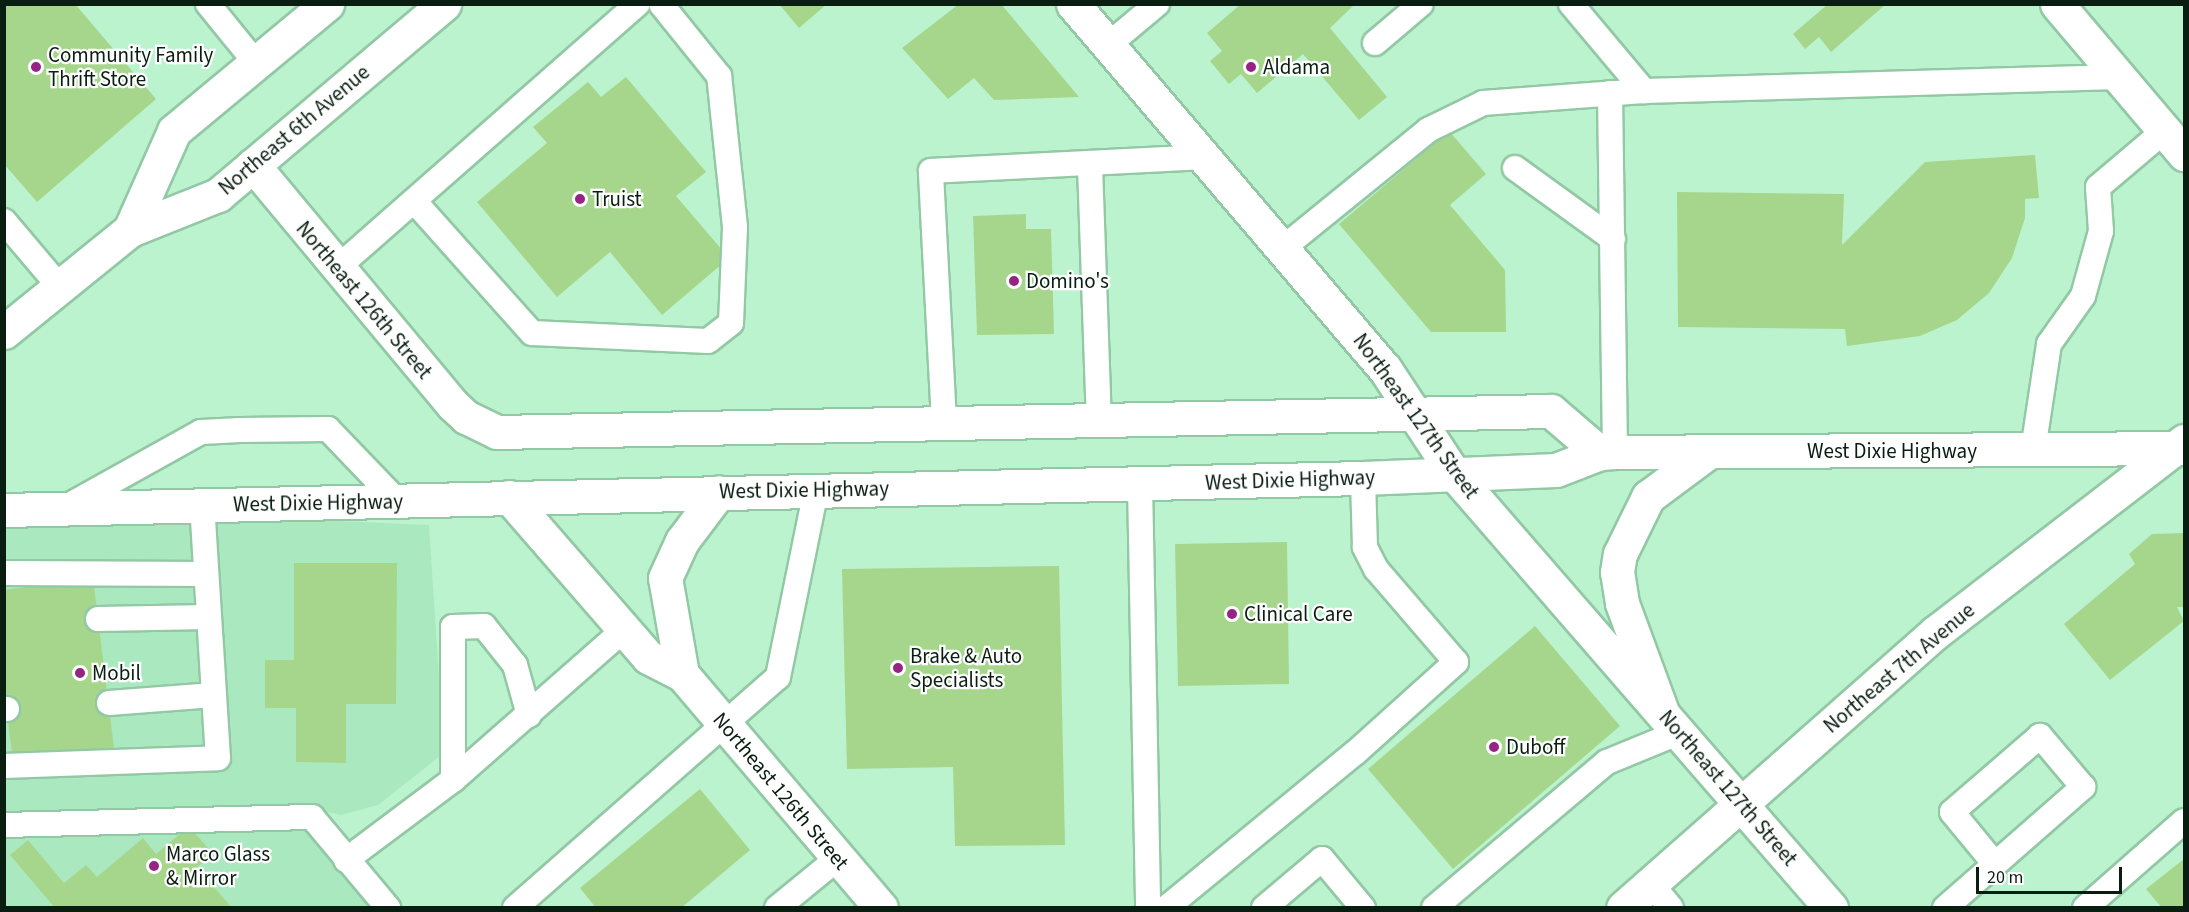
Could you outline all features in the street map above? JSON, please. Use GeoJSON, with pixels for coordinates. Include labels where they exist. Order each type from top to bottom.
{"type":"FeatureCollection","features":[{"type":"Feature","properties":{"kind":"main road","name":"Northeast 6th Avenue"},"geometry":{"type":"LineString","coordinates":[[130,230],[174,131],[327,4]]}},
{"type":"Feature","properties":{"kind":"main road","name":"Northeast 6th Avenue"},"geometry":{"type":"LineString","coordinates":[[4,332],[130,230],[218,195],[444,4]]}},
{"type":"Feature","properties":{"kind":"main road","name":"Northeast 127th Street"},"geometry":{"type":"LineString","coordinates":[[1073,4],[1385,369],[1454,474],[1831,908]]}},
{"type":"Feature","properties":{"kind":"main road"},"geometry":{"type":"LineString","coordinates":[[2057,4],[2174,142]]}},
{"type":"Feature","properties":{"kind":"main road","name":"Northeast 126th Street"},"geometry":{"type":"LineString","coordinates":[[253,165],[453,405],[483,427],[497,432],[557,433],[944,422]]}},
{"type":"Feature","properties":{"kind":"main road"},"geometry":{"type":"LineString","coordinates":[[944,422],[1551,411],[1608,452]]}},
{"type":"Feature","properties":{"kind":"main road","name":"West Dixie Highway"},"geometry":{"type":"LineString","coordinates":[[4,510],[68,506],[202,506],[1363,478],[1556,470],[1608,452],[2033,450],[2182,446]]}},
{"type":"Feature","properties":{"kind":"main road","name":"Northeast 7th Avenue"},"geometry":{"type":"LineString","coordinates":[[1623,908],[1661,896],[1742,803],[1936,633],[2182,446]]}},
{"type":"Feature","properties":{"kind":"main road"},"geometry":{"type":"LineString","coordinates":[[1671,722],[1622,603],[1617,572],[1620,554],[1648,497],[1710,451]]}},
{"type":"Feature","properties":{"kind":"main road"},"geometry":{"type":"LineString","coordinates":[[682,674],[665,578],[682,541],[719,492]]}},
{"type":"Feature","properties":{"kind":"main road","name":"Northeast 126th Street"},"geometry":{"type":"LineString","coordinates":[[509,497],[648,657],[682,674],[881,908]]}},
{"type":"Feature","properties":{"kind":"lane"},"geometry":{"type":"LineString","coordinates":[[208,4],[256,63]]}},
{"type":"Feature","properties":{"kind":"lane"},"geometry":{"type":"LineString","coordinates":[[337,268],[638,4]]}},
{"type":"Feature","properties":{"kind":"lane"},"geometry":{"type":"LineString","coordinates":[[414,201],[532,333],[708,341],[731,323],[735,227],[718,76],[661,4]]}},
{"type":"Feature","properties":{"kind":"lane"},"geometry":{"type":"LineString","coordinates":[[1108,45],[1157,4]]}},
{"type":"Feature","properties":{"kind":"lane"},"geometry":{"type":"LineString","coordinates":[[1375,43],[1421,4]]}},
{"type":"Feature","properties":{"kind":"lane"},"geometry":{"type":"LineString","coordinates":[[1574,5],[1644,91]]}},
{"type":"Feature","properties":{"kind":"lane"},"geometry":{"type":"LineString","coordinates":[[1283,248],[1428,130],[1462,110],[1483,103],[1644,91],[2119,77]]}},
{"type":"Feature","properties":{"kind":"lane"},"geometry":{"type":"LineString","coordinates":[[1608,452],[1613,239],[1610,93]]}},
{"type":"Feature","properties":{"kind":"lane"},"geometry":{"type":"LineString","coordinates":[[2033,450],[2049,344],[2083,296],[2101,231],[2098,187],[2174,142]]}},
{"type":"Feature","properties":{"kind":"lane"},"geometry":{"type":"LineString","coordinates":[[944,422],[931,171],[1090,166],[1204,157]]}},
{"type":"Feature","properties":{"kind":"lane"},"geometry":{"type":"LineString","coordinates":[[1090,166],[1099,420]]}},
{"type":"Feature","properties":{"kind":"lane"},"geometry":{"type":"LineString","coordinates":[[1515,168],[1613,239]]}},
{"type":"Feature","properties":{"kind":"lane"},"geometry":{"type":"LineString","coordinates":[[4,221],[59,286]]}},
{"type":"Feature","properties":{"kind":"lane"},"geometry":{"type":"LineString","coordinates":[[68,506],[201,432],[240,430],[328,429],[397,501]]}},
{"type":"Feature","properties":{"kind":"lane"},"geometry":{"type":"LineString","coordinates":[[1166,908],[1355,753],[1456,662],[1376,569],[1365,547],[1363,478]]}},
{"type":"Feature","properties":{"kind":"lane"},"geometry":{"type":"LineString","coordinates":[[1140,484],[1148,908]]}},
{"type":"Feature","properties":{"kind":"lane"},"geometry":{"type":"LineString","coordinates":[[515,908],[727,726],[778,677],[816,491]]}},
{"type":"Feature","properties":{"kind":"lane"},"geometry":{"type":"LineString","coordinates":[[4,766],[218,758],[202,506]]}},
{"type":"Feature","properties":{"kind":"lane"},"geometry":{"type":"LineString","coordinates":[[4,573],[206,574]]}},
{"type":"Feature","properties":{"kind":"lane"},"geometry":{"type":"LineString","coordinates":[[98,619],[209,617]]}},
{"type":"Feature","properties":{"kind":"lane"},"geometry":{"type":"LineString","coordinates":[[453,780],[453,627],[484,626],[515,665],[529,715]]}},
{"type":"Feature","properties":{"kind":"lane"},"geometry":{"type":"LineString","coordinates":[[346,860],[453,780],[624,629]]}},
{"type":"Feature","properties":{"kind":"lane"},"geometry":{"type":"LineString","coordinates":[[108,703],[214,695]]}},
{"type":"Feature","properties":{"kind":"lane"},"geometry":{"type":"LineString","coordinates":[[1434,908],[1607,762],[1671,722]]}},
{"type":"Feature","properties":{"kind":"lane"},"geometry":{"type":"LineString","coordinates":[[1945,908],[2083,787],[2040,736],[1952,812],[1994,863]]}},
{"type":"Feature","properties":{"kind":"lane"},"geometry":{"type":"LineString","coordinates":[[4,825],[312,817],[388,908]]}},
{"type":"Feature","properties":{"kind":"lane"},"geometry":{"type":"LineString","coordinates":[[2085,908],[2184,821]]}},
{"type":"Feature","properties":{"kind":"lane"},"geometry":{"type":"LineString","coordinates":[[777,908],[838,858]]}},
{"type":"Feature","properties":{"kind":"lane"},"geometry":{"type":"LineString","coordinates":[[1264,908],[1322,859],[1363,908]]}},
{"type":"Feature","properties":{"kind":"shaded area"},"geometry":{"type":"Polygon","coordinates":[[[5,506],[429,525],[444,753],[378,805],[341,815],[317,810],[402,907],[5,908],[5,506]]]}},
{"type":"Feature","properties":{"kind":"building","name":"Community Family Thrift Store"},"geometry":{"type":"Polygon","coordinates":[[[4,4],[75,4],[156,99],[37,202],[4,164],[4,4]]]}},
{"type":"Feature","properties":{"kind":"building"},"geometry":{"type":"Polygon","coordinates":[[[779,4],[827,4],[799,28],[779,4]]]}},
{"type":"Feature","properties":{"kind":"building"},"geometry":{"type":"Polygon","coordinates":[[[959,4],[1001,4],[1079,97],[994,100],[974,78],[948,99],[902,48],[959,4]]]}},
{"type":"Feature","properties":{"kind":"building","name":"Aldama"},"geometry":{"type":"Polygon","coordinates":[[[1241,4],[1355,4],[1330,28],[1387,97],[1359,120],[1303,54],[1257,93],[1241,74],[1229,84],[1210,61],[1222,51],[1207,33],[1241,4]]]}},
{"type":"Feature","properties":{"kind":"building"},"geometry":{"type":"Polygon","coordinates":[[[1828,4],[1886,4],[1831,52],[1819,37],[1805,49],[1793,34],[1828,4]]]}},
{"type":"Feature","properties":{"kind":"building","name":"Truist"},"geometry":{"type":"Polygon","coordinates":[[[626,77],[706,172],[676,196],[729,258],[662,315],[610,252],[557,297],[477,202],[547,143],[533,127],[588,82],[601,97],[626,77]]]}},
{"type":"Feature","properties":{"kind":"building"},"geometry":{"type":"Polygon","coordinates":[[[1449,131],[1486,174],[1450,205],[1505,270],[1506,332],[1431,332],[1339,224],[1449,131]]]}},
{"type":"Feature","properties":{"kind":"building"},"geometry":{"type":"Polygon","coordinates":[[[2035,155],[2039,198],[2025,199],[2025,218],[2012,258],[1989,293],[1957,320],[1920,336],[1847,346],[1845,329],[1678,327],[1677,192],[1844,194],[1842,245],[1925,162],[2035,155]]]}},
{"type":"Feature","properties":{"kind":"building","name":"Domino's"},"geometry":{"type":"Polygon","coordinates":[[[1026,214],[1026,229],[1051,229],[1054,334],[977,335],[973,216],[1026,214]]]}},
{"type":"Feature","properties":{"kind":"building"},"geometry":{"type":"Polygon","coordinates":[[[2184,533],[2184,607],[2177,607],[2184,621],[2110,680],[2064,624],[2135,564],[2129,554],[2152,534],[2184,533]]]}},
{"type":"Feature","properties":{"kind":"building","name":"Clinical Care"},"geometry":{"type":"Polygon","coordinates":[[[1287,542],[1289,684],[1178,686],[1175,544],[1287,542]]]}},
{"type":"Feature","properties":{"kind":"building"},"geometry":{"type":"Polygon","coordinates":[[[294,563],[397,563],[396,704],[346,704],[346,763],[296,762],[296,708],[265,708],[265,660],[294,660],[294,563]]]}},
{"type":"Feature","properties":{"kind":"building"},"geometry":{"type":"Polygon","coordinates":[[[1059,566],[1065,845],[955,846],[953,767],[847,769],[842,569],[1059,566]]]}},
{"type":"Feature","properties":{"kind":"building"},"geometry":{"type":"Polygon","coordinates":[[[93,578],[114,748],[13,761],[4,691],[4,590],[93,578]]]}},
{"type":"Feature","properties":{"kind":"building","name":"Duboff"},"geometry":{"type":"Polygon","coordinates":[[[1535,626],[1620,726],[1453,869],[1368,769],[1535,626]]]}},
{"type":"Feature","properties":{"kind":"building"},"geometry":{"type":"Polygon","coordinates":[[[700,789],[750,850],[681,908],[596,908],[580,888],[700,789]]]}},
{"type":"Feature","properties":{"kind":"building","name":"Marco Glass & Mirror"},"geometry":{"type":"Polygon","coordinates":[[[189,826],[213,854],[197,867],[232,908],[55,908],[10,855],[28,840],[64,883],[86,865],[97,877],[143,838],[156,854],[189,826]]]}},
{"type":"Feature","properties":{"kind":"building"},"geometry":{"type":"Polygon","coordinates":[[[2184,859],[2184,908],[2162,908],[2146,889],[2184,859]]]}},
{"type":"Feature","properties":{"kind":"place","name":"Community Family Thrift Store"},"geometry":{"type":"Point","coordinates":[36,67]}},
{"type":"Feature","properties":{"kind":"place","name":"Aldama"},"geometry":{"type":"Point","coordinates":[1251,67]}},
{"type":"Feature","properties":{"kind":"place","name":"Truist"},"geometry":{"type":"Point","coordinates":[580,199]}},
{"type":"Feature","properties":{"kind":"place","name":"Domino's"},"geometry":{"type":"Point","coordinates":[1014,281]}},
{"type":"Feature","properties":{"kind":"place","name":"Clinical Care"},"geometry":{"type":"Point","coordinates":[1232,614]}},
{"type":"Feature","properties":{"kind":"place","name":"Brake & Auto Specialists"},"geometry":{"type":"Point","coordinates":[898,668]}},
{"type":"Feature","properties":{"kind":"place","name":"Mobil"},"geometry":{"type":"Point","coordinates":[80,673]}},
{"type":"Feature","properties":{"kind":"place","name":"Duboff"},"geometry":{"type":"Point","coordinates":[1494,747]}},
{"type":"Feature","properties":{"kind":"place","name":"Marco Glass & Mirror"},"geometry":{"type":"Point","coordinates":[154,866]}}]}
